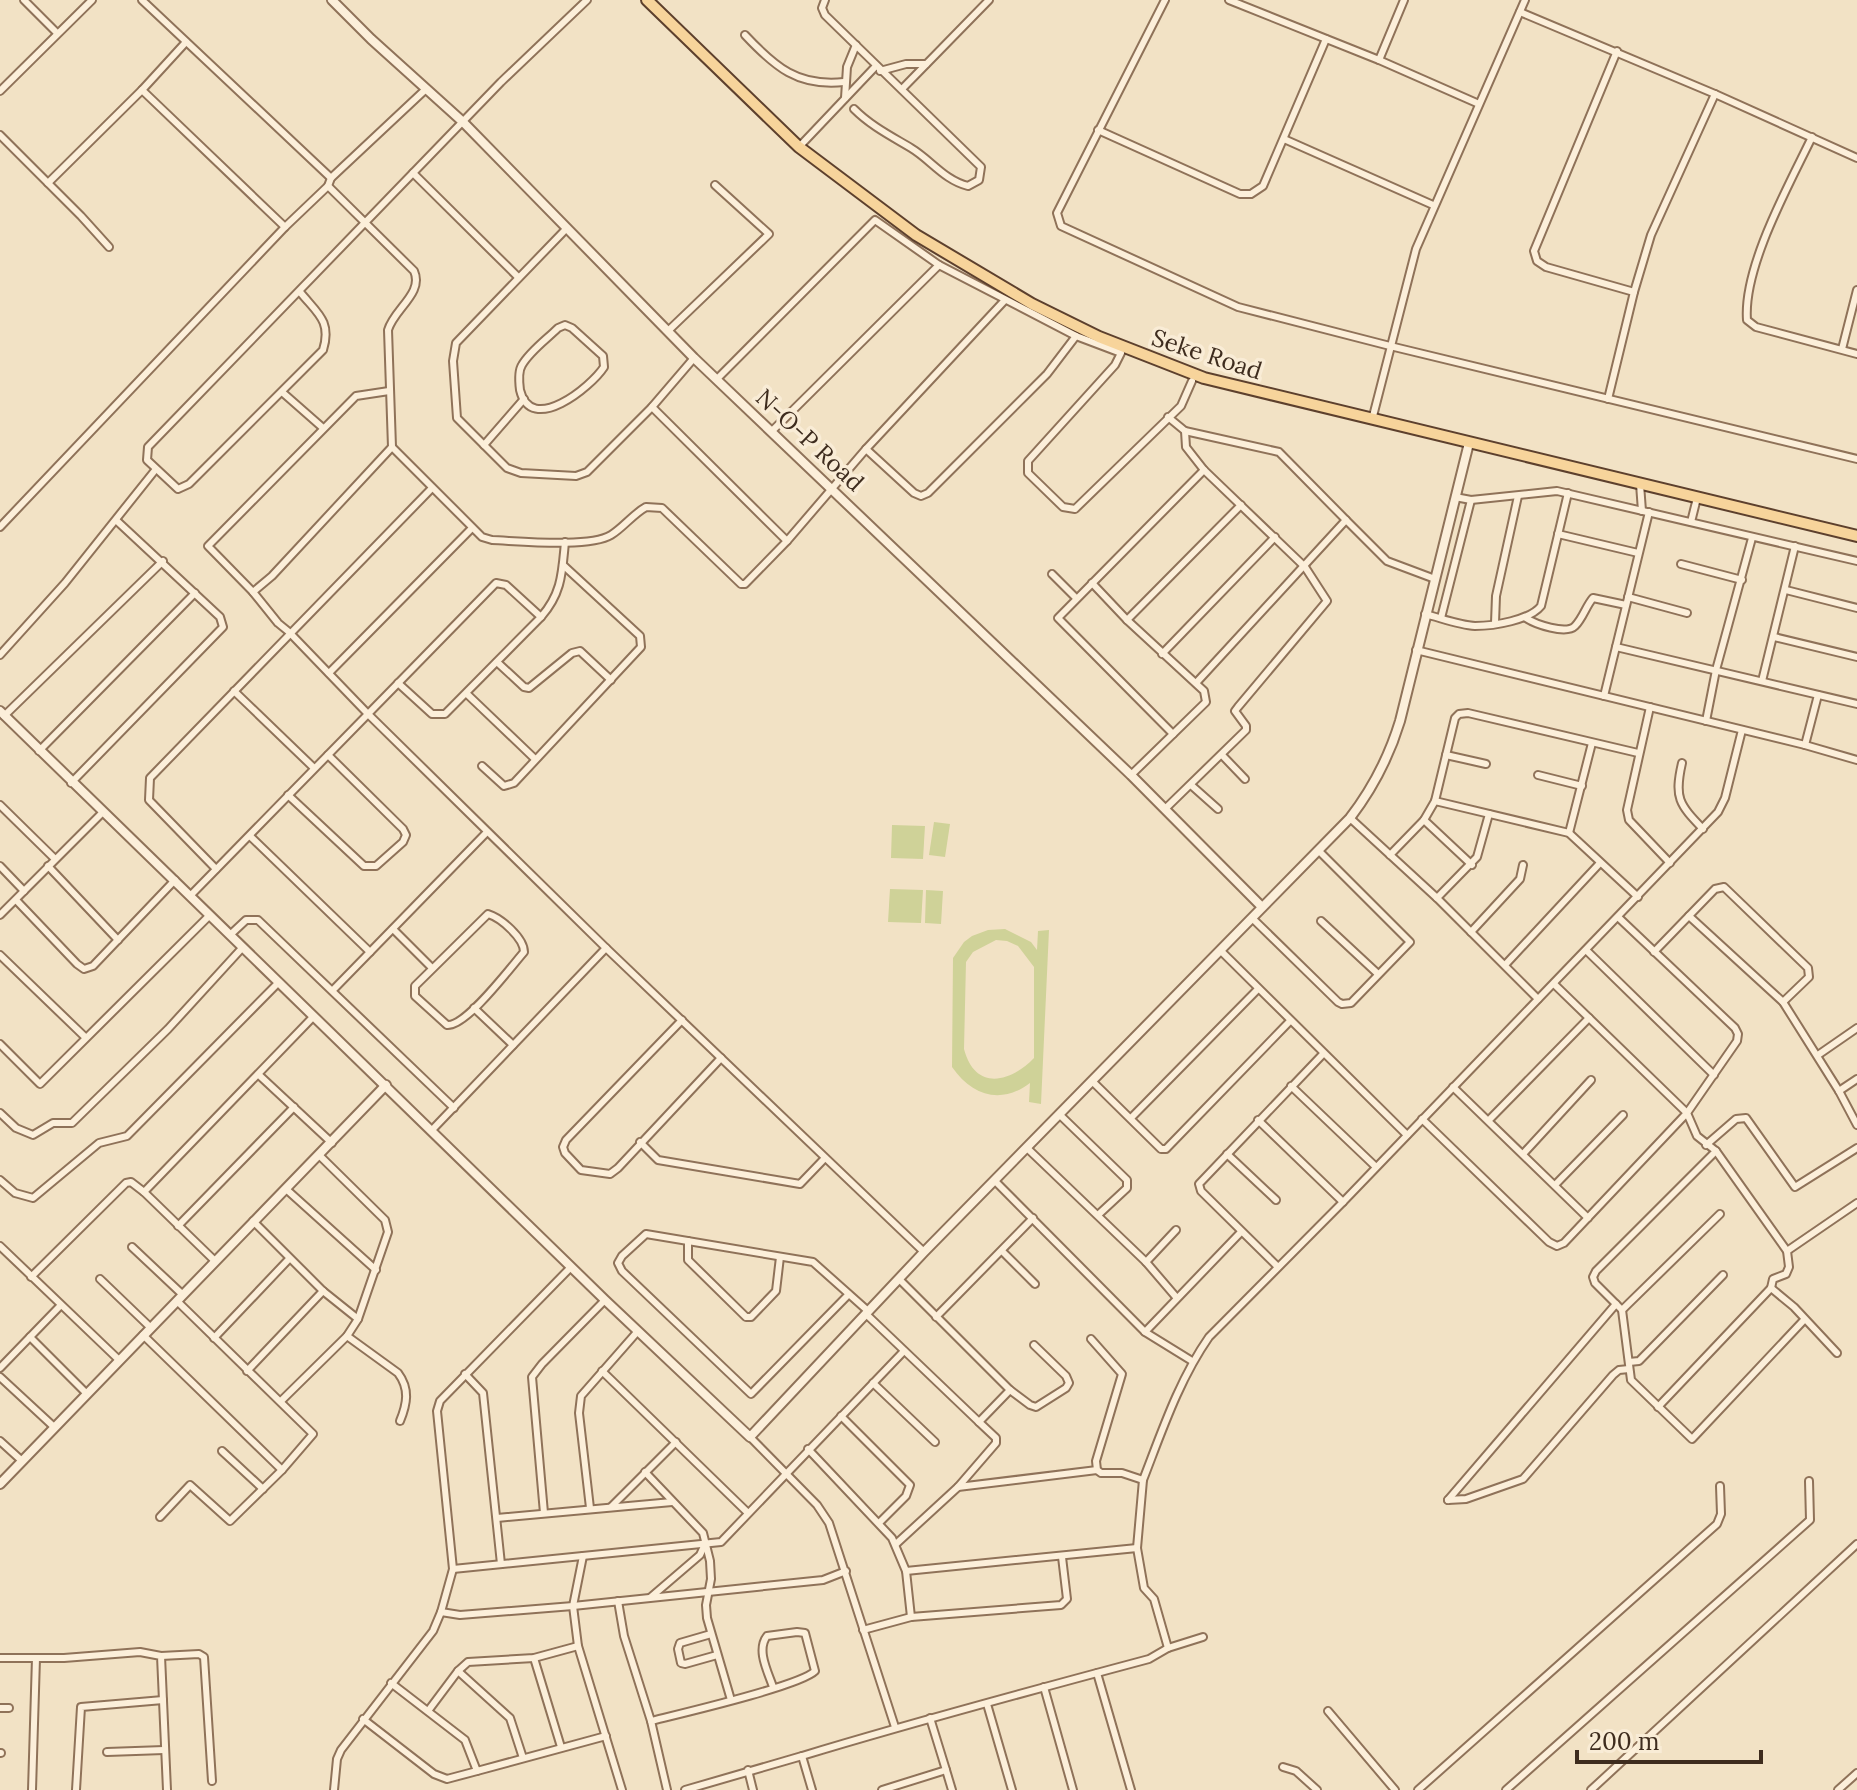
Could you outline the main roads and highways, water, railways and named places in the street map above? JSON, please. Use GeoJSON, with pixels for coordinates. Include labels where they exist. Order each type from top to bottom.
{"type":"FeatureCollection","features":[{"type":"Feature","properties":{"kind":"main road","name":"Seke Road"},"geometry":{"type":"LineString","coordinates":[[647,0],[799,147],[916,235],[1032,304],[1099,337],[1204,378],[1857,536]]}}]}
